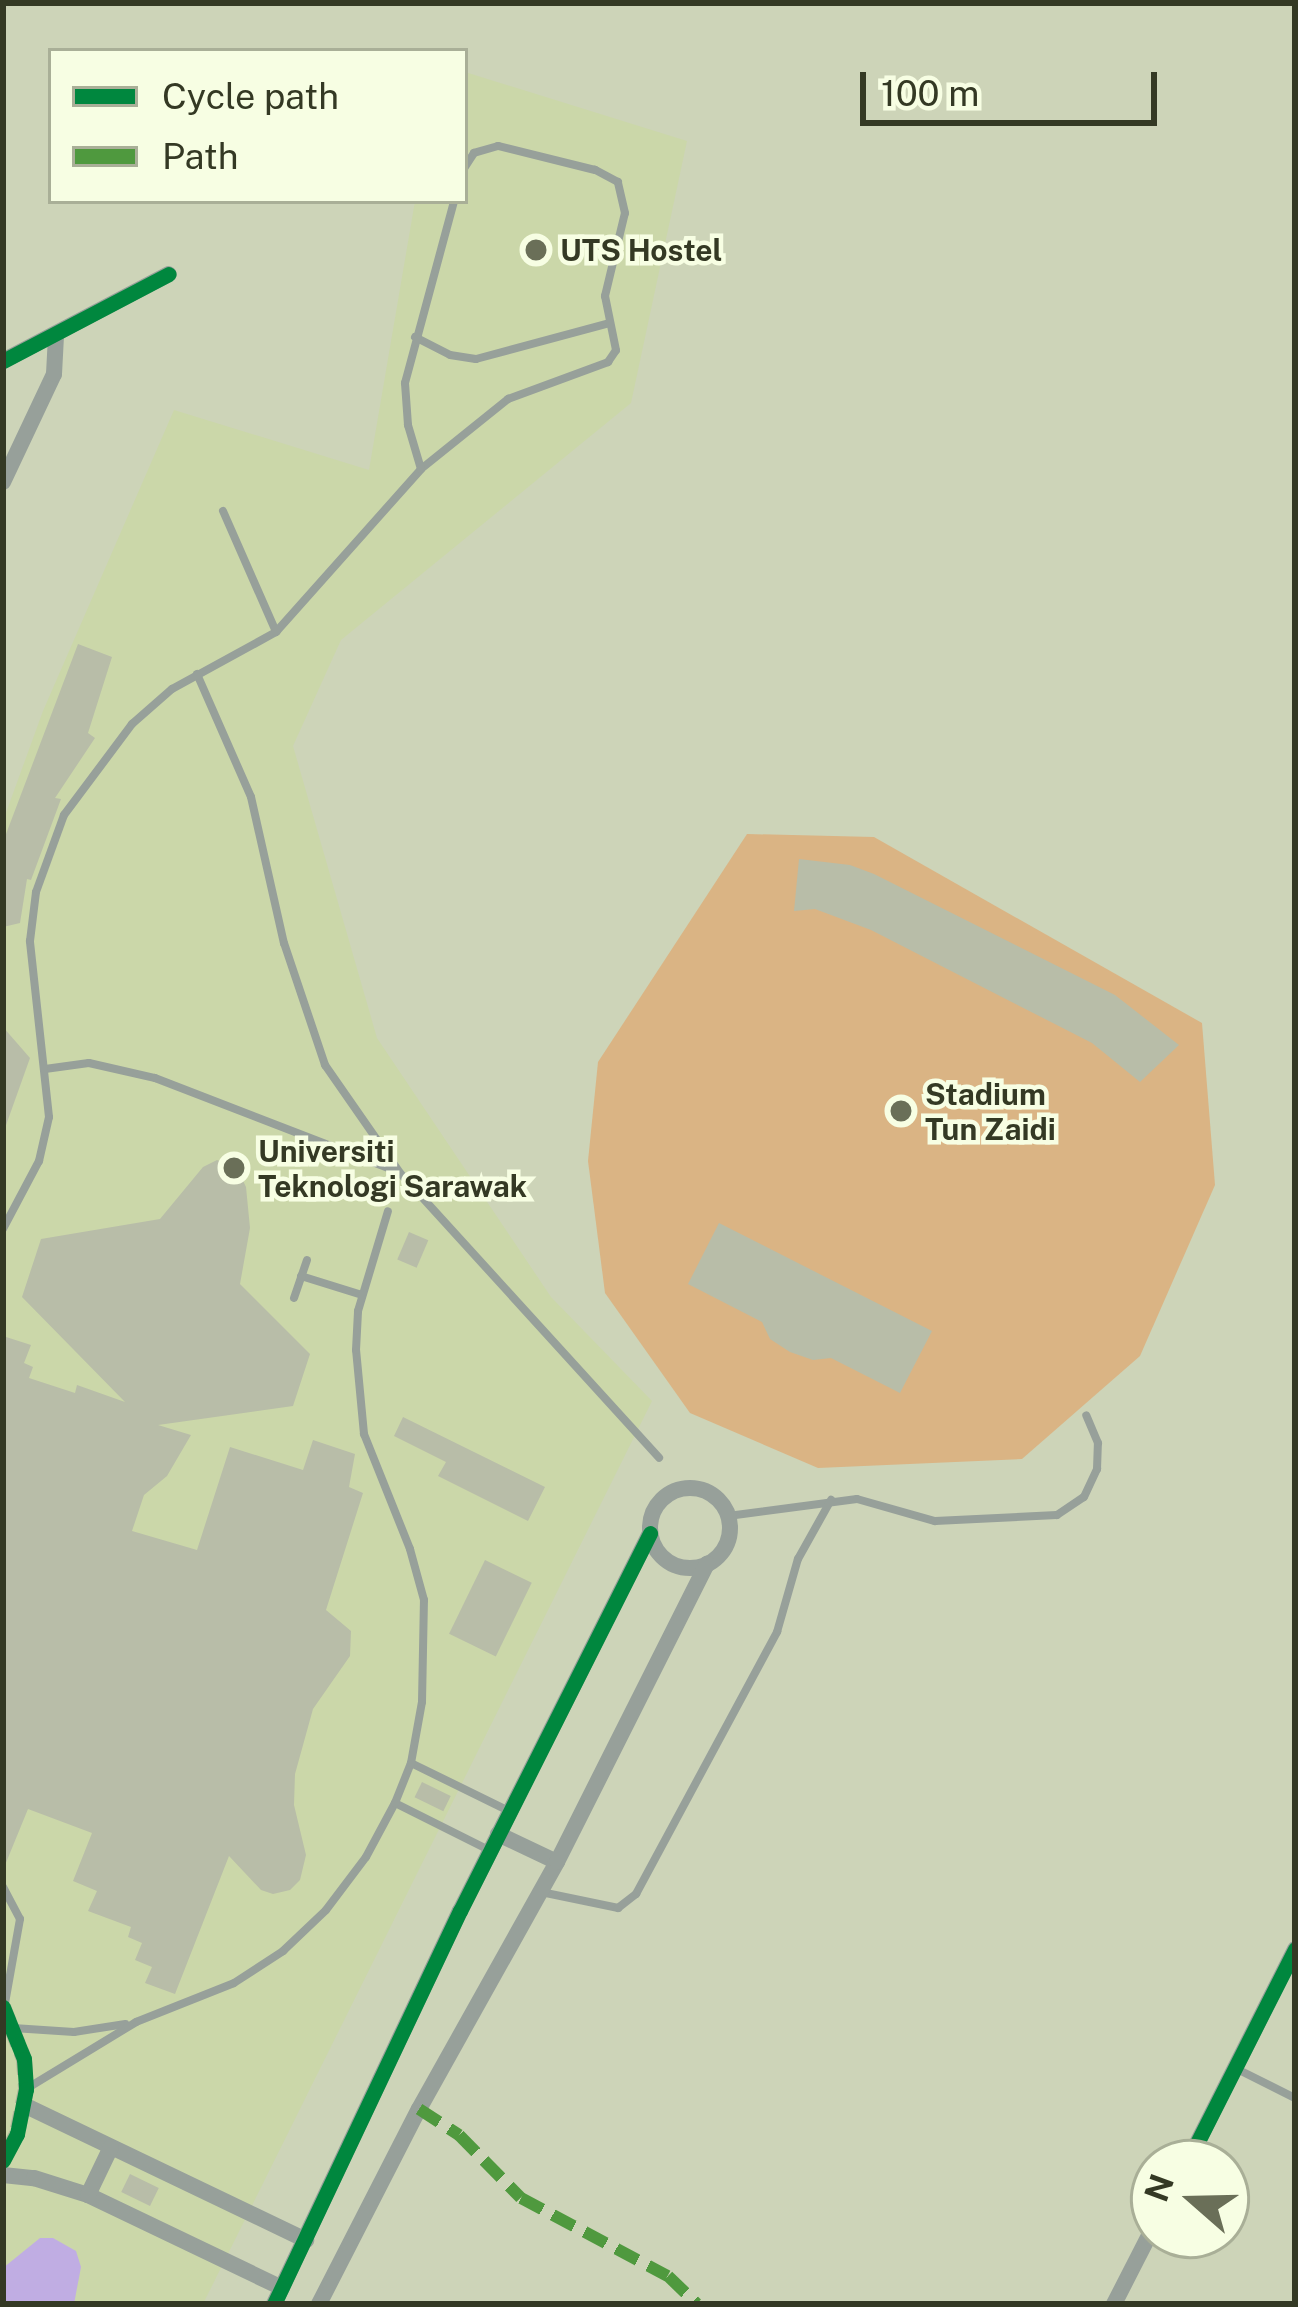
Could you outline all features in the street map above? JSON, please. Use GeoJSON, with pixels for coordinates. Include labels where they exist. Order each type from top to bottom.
{"type":"FeatureCollection","features":[{"type":"Feature","properties":{"kind":"street"},"geometry":{"type":"LineString","coordinates":[[3,361],[169,274]]}},
{"type":"Feature","properties":{"kind":"street"},"geometry":{"type":"LineString","coordinates":[[3,482],[54,374],[56,334]]}},
{"type":"Feature","properties":{"kind":"street"},"geometry":{"type":"LineString","coordinates":[[3,2175],[34,2178],[88,2195],[278,2296],[494,1842],[650,1533],[655,1508],[674,1491],[687,1488],[717,1498],[728,1516],[724,1549],[707,1564],[557,1862],[419,2109],[320,2304]]}},
{"type":"Feature","properties":{"kind":"street"},"geometry":{"type":"LineString","coordinates":[[650,1533],[660,1556],[670,1563],[682,1568],[707,1564]]}},
{"type":"Feature","properties":{"kind":"street"},"geometry":{"type":"LineString","coordinates":[[494,1842],[557,1862]]}},
{"type":"Feature","properties":{"kind":"street"},"geometry":{"type":"LineString","coordinates":[[1199,2139],[1295,1949]]}},
{"type":"Feature","properties":{"kind":"street"},"geometry":{"type":"LineString","coordinates":[[25,2097],[111,2147],[306,2240]]}},
{"type":"Feature","properties":{"kind":"street"},"geometry":{"type":"LineString","coordinates":[[88,2195],[111,2147]]}},
{"type":"Feature","properties":{"kind":"street"},"geometry":{"type":"LineString","coordinates":[[1114,2304],[1137,2259]]}},
{"type":"Feature","properties":{"kind":"lane"},"geometry":{"type":"LineString","coordinates":[[3,1229],[39,1161],[49,1117],[30,941],[47,855],[64,814],[118,738],[154,702],[276,632],[421,469],[508,400],[608,362],[616,350],[609,323],[608,271],[625,213],[618,182],[595,170],[498,146],[474,153],[468,162]]}},
{"type":"Feature","properties":{"kind":"lane"},"geometry":{"type":"LineString","coordinates":[[421,469],[408,425],[405,383],[453,204]]}},
{"type":"Feature","properties":{"kind":"lane"},"geometry":{"type":"LineString","coordinates":[[415,337],[450,355],[476,359],[609,323]]}},
{"type":"Feature","properties":{"kind":"lane"},"geometry":{"type":"LineString","coordinates":[[223,511],[276,632]]}},
{"type":"Feature","properties":{"kind":"lane"},"geometry":{"type":"LineString","coordinates":[[197,674],[250,796],[284,943],[325,1065],[400,1173],[659,1458]]}},
{"type":"Feature","properties":{"kind":"lane"},"geometry":{"type":"LineString","coordinates":[[45,1069],[89,1063],[155,1078],[400,1173]]}},
{"type":"Feature","properties":{"kind":"lane"},"geometry":{"type":"LineString","coordinates":[[25,2097],[136,2022],[234,1983],[283,1951],[339,1892],[395,1803],[411,1763],[423,1680],[424,1600],[364,1434],[356,1390],[362,1295],[388,1211]]}},
{"type":"Feature","properties":{"kind":"lane"},"geometry":{"type":"LineString","coordinates":[[295,1298],[307,1260]]}},
{"type":"Feature","properties":{"kind":"lane"},"geometry":{"type":"LineString","coordinates":[[302,1276],[362,1295]]}},
{"type":"Feature","properties":{"kind":"lane"},"geometry":{"type":"LineString","coordinates":[[728,1516],[857,1499],[935,1521],[1057,1515],[1084,1497],[1097,1469],[1098,1443],[1086,1415]]}},
{"type":"Feature","properties":{"kind":"lane"},"geometry":{"type":"LineString","coordinates":[[539,1892],[618,1908],[636,1894],[777,1631],[798,1559],[831,1500]]}},
{"type":"Feature","properties":{"kind":"lane"},"geometry":{"type":"LineString","coordinates":[[411,1763],[510,1812]]}},
{"type":"Feature","properties":{"kind":"lane"},"geometry":{"type":"LineString","coordinates":[[395,1803],[494,1842]]}},
{"type":"Feature","properties":{"kind":"lane"},"geometry":{"type":"LineString","coordinates":[[3,1887],[20,1918],[4,2008]]}},
{"type":"Feature","properties":{"kind":"lane"},"geometry":{"type":"LineString","coordinates":[[13,2028],[74,2032],[136,2022]]}},
{"type":"Feature","properties":{"kind":"lane"},"geometry":{"type":"LineString","coordinates":[[1236,2068],[1295,2098]]}},
{"type":"Feature","properties":{"kind":"shaded area","name":"Universiti Teknologi Sarawak"},"geometry":{"type":"Polygon","coordinates":[[[468,73],[687,141],[631,403],[341,640],[293,746],[377,1038],[551,1297],[652,1401],[203,2304],[3,2304],[3,821],[43,711],[174,410],[369,470],[414,204],[468,204],[468,73]]]}},
{"type":"Feature","properties":{"kind":"shaded area","name":"Stadium Tun Zaidi"},"geometry":{"type":"Polygon","coordinates":[[[747,834],[874,837],[1202,1023],[1215,1185],[1140,1356],[1022,1459],[818,1468],[690,1413],[605,1293],[588,1161],[598,1062],[747,834]]]}},
{"type":"Feature","properties":{"kind":"shaded area"},"geometry":{"type":"Polygon","coordinates":[[[40,2238],[53,2238],[76,2251],[81,2267],[74,2304],[3,2304],[3,2268],[40,2238]]]}},
{"type":"Feature","properties":{"kind":"building"},"geometry":{"type":"Polygon","coordinates":[[[78,644],[112,657],[88,733],[95,738],[55,798],[61,799],[31,880],[27,879],[20,923],[3,927],[3,842],[78,644]]]}},
{"type":"Feature","properties":{"kind":"building"},"geometry":{"type":"Polygon","coordinates":[[[799,859],[850,865],[874,874],[1115,995],[1179,1045],[1140,1082],[1092,1043],[871,930],[815,909],[794,911],[799,859]]]}},
{"type":"Feature","properties":{"kind":"building"},"geometry":{"type":"Polygon","coordinates":[[[3,1027],[30,1058],[5,1128],[3,1127],[3,1027]]]}},
{"type":"Feature","properties":{"kind":"building"},"geometry":{"type":"Polygon","coordinates":[[[217,1160],[237,1168],[246,1187],[250,1228],[240,1284],[310,1354],[293,1406],[158,1425],[191,1435],[167,1476],[144,1495],[132,1531],[197,1550],[230,1447],[303,1470],[313,1440],[355,1454],[349,1487],[363,1493],[326,1610],[351,1631],[350,1656],[313,1709],[295,1774],[294,1805],[306,1855],[300,1880],[290,1890],[273,1894],[261,1890],[229,1856],[175,1994],[145,1983],[152,1967],[135,1960],[142,1943],[128,1937],[131,1927],[88,1911],[97,1891],[73,1881],[92,1833],[28,1809],[3,1870],[3,1336],[31,1345],[24,1363],[33,1367],[29,1378],[75,1393],[77,1385],[125,1402],[22,1297],[41,1239],[160,1219],[203,1167],[217,1160]]]}},
{"type":"Feature","properties":{"kind":"building"},"geometry":{"type":"Polygon","coordinates":[[[719,1223],[932,1331],[900,1393],[831,1358],[813,1360],[790,1352],[770,1339],[762,1322],[688,1284],[719,1223]]]}},
{"type":"Feature","properties":{"kind":"building"},"geometry":{"type":"Polygon","coordinates":[[[409,1232],[428,1240],[417,1268],[397,1260],[409,1232]]]}},
{"type":"Feature","properties":{"kind":"building"},"geometry":{"type":"Polygon","coordinates":[[[403,1417],[545,1487],[528,1521],[438,1476],[446,1462],[394,1436],[403,1417]]]}},
{"type":"Feature","properties":{"kind":"building"},"geometry":{"type":"Polygon","coordinates":[[[485,1560],[532,1583],[496,1656],[449,1634],[485,1560]]]}},
{"type":"Feature","properties":{"kind":"building"},"geometry":{"type":"Polygon","coordinates":[[[422,1782],[451,1796],[443,1811],[415,1797],[422,1782]]]}},
{"type":"Feature","properties":{"kind":"building"},"geometry":{"type":"Polygon","coordinates":[[[130,2174],[159,2188],[150,2206],[121,2192],[130,2174]]]}},
{"type":"Feature","properties":{"kind":"tunnel"},"geometry":{"type":"LineString","coordinates":[[3,2007],[24,2059],[26,2089],[17,2134],[3,2160]]}},
{"type":"Feature","properties":{"kind":"marked path"},"geometry":{"type":"LineString","coordinates":[[419,2109],[459,2135],[521,2198],[668,2276],[697,2304]]}},
{"type":"Feature","properties":{"kind":"cycle path"},"geometry":{"type":"LineString","coordinates":[[3,361],[169,274]]}},
{"type":"Feature","properties":{"kind":"cycle path"},"geometry":{"type":"LineString","coordinates":[[274,2304],[460,1911],[650,1533]]}},
{"type":"Feature","properties":{"kind":"cycle path"},"geometry":{"type":"LineString","coordinates":[[1199,2139],[1295,1949]]}},
{"type":"Feature","properties":{"kind":"cycle path"},"geometry":{"type":"LineString","coordinates":[[3,2007],[24,2059],[26,2089],[17,2134],[3,2160]]}},
{"type":"Feature","properties":{"kind":"place","name":"UTS Hostel"},"geometry":{"type":"Point","coordinates":[536,250]}},
{"type":"Feature","properties":{"kind":"place","name":"Stadium Tun Zaidi"},"geometry":{"type":"Point","coordinates":[901,1111]}},
{"type":"Feature","properties":{"kind":"place","name":"Universiti Teknologi Sarawak"},"geometry":{"type":"Point","coordinates":[234,1168]}}]}
